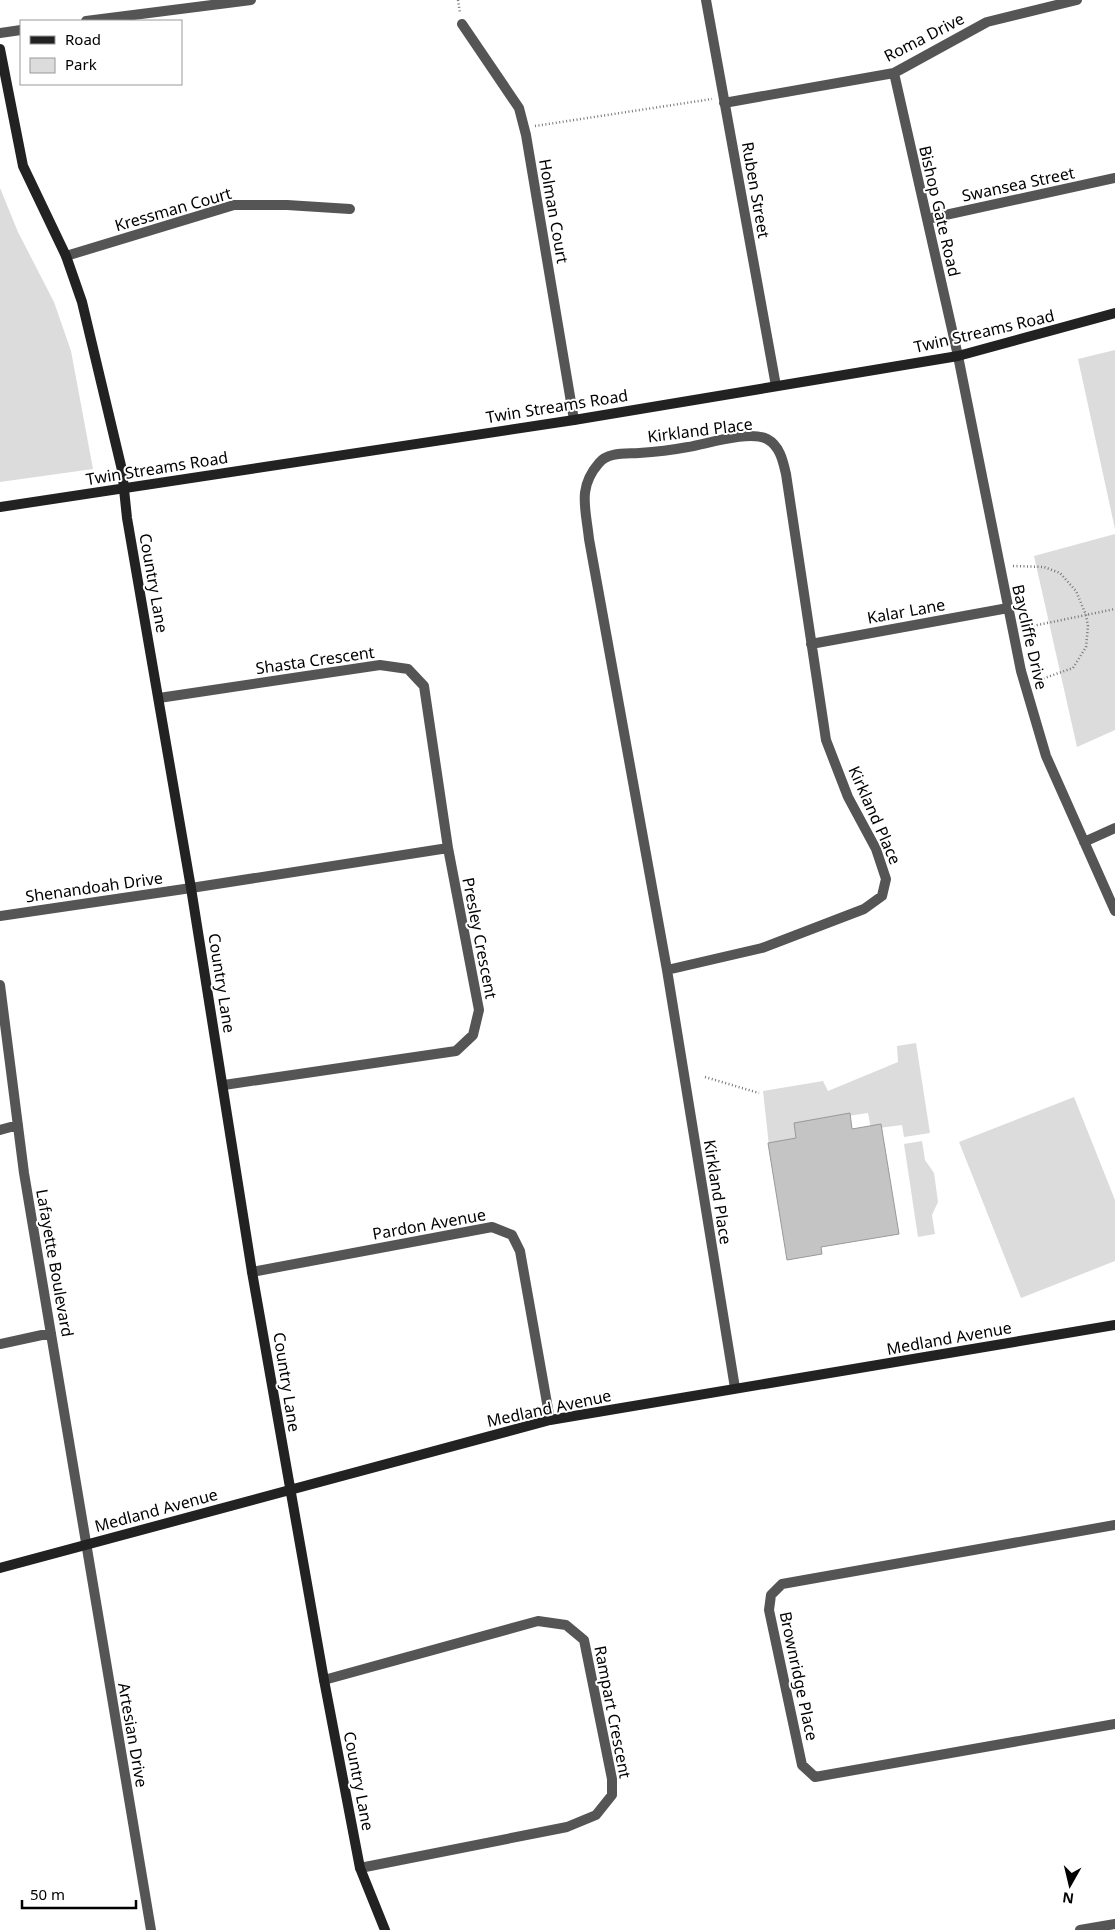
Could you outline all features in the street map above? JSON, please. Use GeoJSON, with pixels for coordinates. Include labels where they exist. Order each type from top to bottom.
{"type":"FeatureCollection","features":[{"type":"Feature","properties":{"kind":"street"},"geometry":{"type":"LineString","coordinates":[[94,20],[251,0]]}},
{"type":"Feature","properties":{"kind":"street","name":"Ruben Street"},"geometry":{"type":"LineString","coordinates":[[706,0],[776,386]]}},
{"type":"Feature","properties":{"kind":"street","name":"Roma Drive"},"geometry":{"type":"LineString","coordinates":[[724,103],[894,73],[987,22],[1077,0]]}},
{"type":"Feature","properties":{"kind":"street","name":"Holman Court"},"geometry":{"type":"LineString","coordinates":[[462,24],[519,108],[574,420]]}},
{"type":"Feature","properties":{"kind":"street"},"geometry":{"type":"LineString","coordinates":[[0,33],[20,30]]}},
{"type":"Feature","properties":{"kind":"street","name":"Country Lane"},"geometry":{"type":"LineString","coordinates":[[0,49],[23,166],[66,256],[82,302],[122,470],[224,1085],[252,1272],[324,1680],[360,1868],[385,1930]]}},
{"type":"Feature","properties":{"kind":"street","name":"Bishop Gate Road"},"geometry":{"type":"LineString","coordinates":[[894,73],[958,356]]}},
{"type":"Feature","properties":{"kind":"street","name":"Swansea Street"},"geometry":{"type":"LineString","coordinates":[[928,219],[1115,178]]}},
{"type":"Feature","properties":{"kind":"street","name":"Kressman Court"},"geometry":{"type":"LineString","coordinates":[[66,256],[234,205],[287,205],[350,209]]}},
{"type":"Feature","properties":{"kind":"street","name":"Twin Streams Road"},"geometry":{"type":"LineString","coordinates":[[0,507],[574,420],[958,356],[1115,313]]}},
{"type":"Feature","properties":{"kind":"street","name":"Baycliffe Drive"},"geometry":{"type":"LineString","coordinates":[[958,356],[1012,630],[1025,684],[1046,756],[1115,911]]}},
{"type":"Feature","properties":{"kind":"street","name":"Kirkland Place"},"geometry":{"type":"LineString","coordinates":[[667,970],[762,948],[864,909],[882,896],[886,879],[876,849],[848,797],[826,740],[810,644],[786,474],[782,456],[774,444],[766,438],[749,436],[687,448],[612,455],[600,461],[586,482],[584,494],[589,538],[667,970],[735,1388]]}},
{"type":"Feature","properties":{"kind":"street","name":"Kalar Lane"},"geometry":{"type":"LineString","coordinates":[[810,644],[1008,608]]}},
{"type":"Feature","properties":{"kind":"street","name":"Shasta Crescent"},"geometry":{"type":"LineString","coordinates":[[159,698],[380,665],[408,669],[424,686],[448,848]]}},
{"type":"Feature","properties":{"kind":"street"},"geometry":{"type":"LineString","coordinates":[[1084,842],[1115,828]]}},
{"type":"Feature","properties":{"kind":"street"},"geometry":{"type":"LineString","coordinates":[[191,888],[448,848]]}},
{"type":"Feature","properties":{"kind":"street","name":"Presley Crescent"},"geometry":{"type":"LineString","coordinates":[[224,1085],[456,1051],[473,1035],[478,1010],[448,848]]}},
{"type":"Feature","properties":{"kind":"street","name":"Shenandoah Drive"},"geometry":{"type":"LineString","coordinates":[[0,916],[191,888]]}},
{"type":"Feature","properties":{"kind":"street","name":"Lafayette Boulevard"},"geometry":{"type":"LineString","coordinates":[[0,985],[24,1173],[86,1545]]}},
{"type":"Feature","properties":{"kind":"street"},"geometry":{"type":"LineString","coordinates":[[0,1130],[18,1124]]}},
{"type":"Feature","properties":{"kind":"street","name":"Pardon Avenue"},"geometry":{"type":"LineString","coordinates":[[252,1272],[492,1227],[512,1234],[520,1251],[550,1420]]}},
{"type":"Feature","properties":{"kind":"street","name":"Medland Avenue"},"geometry":{"type":"LineString","coordinates":[[0,1568],[550,1420],[1115,1325]]}},
{"type":"Feature","properties":{"kind":"street"},"geometry":{"type":"LineString","coordinates":[[0,1344],[51,1333]]}},
{"type":"Feature","properties":{"kind":"street","name":"Brownridge Place"},"geometry":{"type":"LineString","coordinates":[[1115,1525],[782,1584],[771,1595],[769,1610],[802,1765],[815,1777],[1115,1724]]}},
{"type":"Feature","properties":{"kind":"street","name":"Artesian Drive"},"geometry":{"type":"LineString","coordinates":[[86,1545],[151,1930]]}},
{"type":"Feature","properties":{"kind":"street","name":"Rampart Crescent"},"geometry":{"type":"LineString","coordinates":[[324,1680],[538,1621],[566,1625],[584,1640],[612,1780],[612,1795],[596,1816],[567,1827],[360,1868]]}},
{"type":"Feature","properties":{"kind":"street"},"geometry":{"type":"LineString","coordinates":[[1080,1930],[1115,1924]]}},
{"type":"Feature","properties":{"kind":"path"},"geometry":{"type":"LineString","coordinates":[[524,128],[710,98],[724,103]]}},
{"type":"Feature","properties":{"kind":"path"},"geometry":{"type":"LineString","coordinates":[[999,566],[1044,567],[1060,573],[1076,591],[1086,615],[1088,626],[1086,647],[1073,668],[1025,684]]}},
{"type":"Feature","properties":{"kind":"path"},"geometry":{"type":"LineString","coordinates":[[1012,630],[1115,609]]}},
{"type":"Feature","properties":{"kind":"path"},"geometry":{"type":"LineString","coordinates":[[705,1077],[759,1093]]}},
{"type":"Feature","properties":{"kind":"green space"},"geometry":{"type":"Polygon","coordinates":[[[0,188],[18,232],[54,302],[71,351],[93,469],[0,482],[0,188]]]}},
{"type":"Feature","properties":{"kind":"green space"},"geometry":{"type":"Polygon","coordinates":[[[1115,350],[1115,529],[1078,359],[1115,350]]]}},
{"type":"Feature","properties":{"kind":"green space"},"geometry":{"type":"Polygon","coordinates":[[[1115,534],[1115,730],[1077,747],[1034,556],[1115,534]]]}},
{"type":"Feature","properties":{"kind":"green space"},"geometry":{"type":"Polygon","coordinates":[[[916,1043],[930,1133],[904,1137],[902,1125],[871,1129],[868,1113],[801,1123],[803,1141],[769,1146],[763,1091],[823,1081],[828,1091],[898,1062],[897,1046],[916,1043]]]}},
{"type":"Feature","properties":{"kind":"green space"},"geometry":{"type":"Polygon","coordinates":[[[1074,1097],[1115,1200],[1115,1261],[1021,1298],[959,1142],[1074,1097]]]}},
{"type":"Feature","properties":{"kind":"green space"},"geometry":{"type":"Polygon","coordinates":[[[922,1141],[925,1160],[934,1173],[938,1202],[932,1215],[935,1234],[918,1237],[904,1144],[922,1141]]]}},
{"type":"Feature","properties":{"kind":"building"},"geometry":{"type":"Polygon","coordinates":[[[850,1113],[852,1129],[881,1124],[899,1234],[821,1247],[822,1254],[787,1260],[768,1143],[796,1138],[794,1123],[850,1113]]]}}]}
